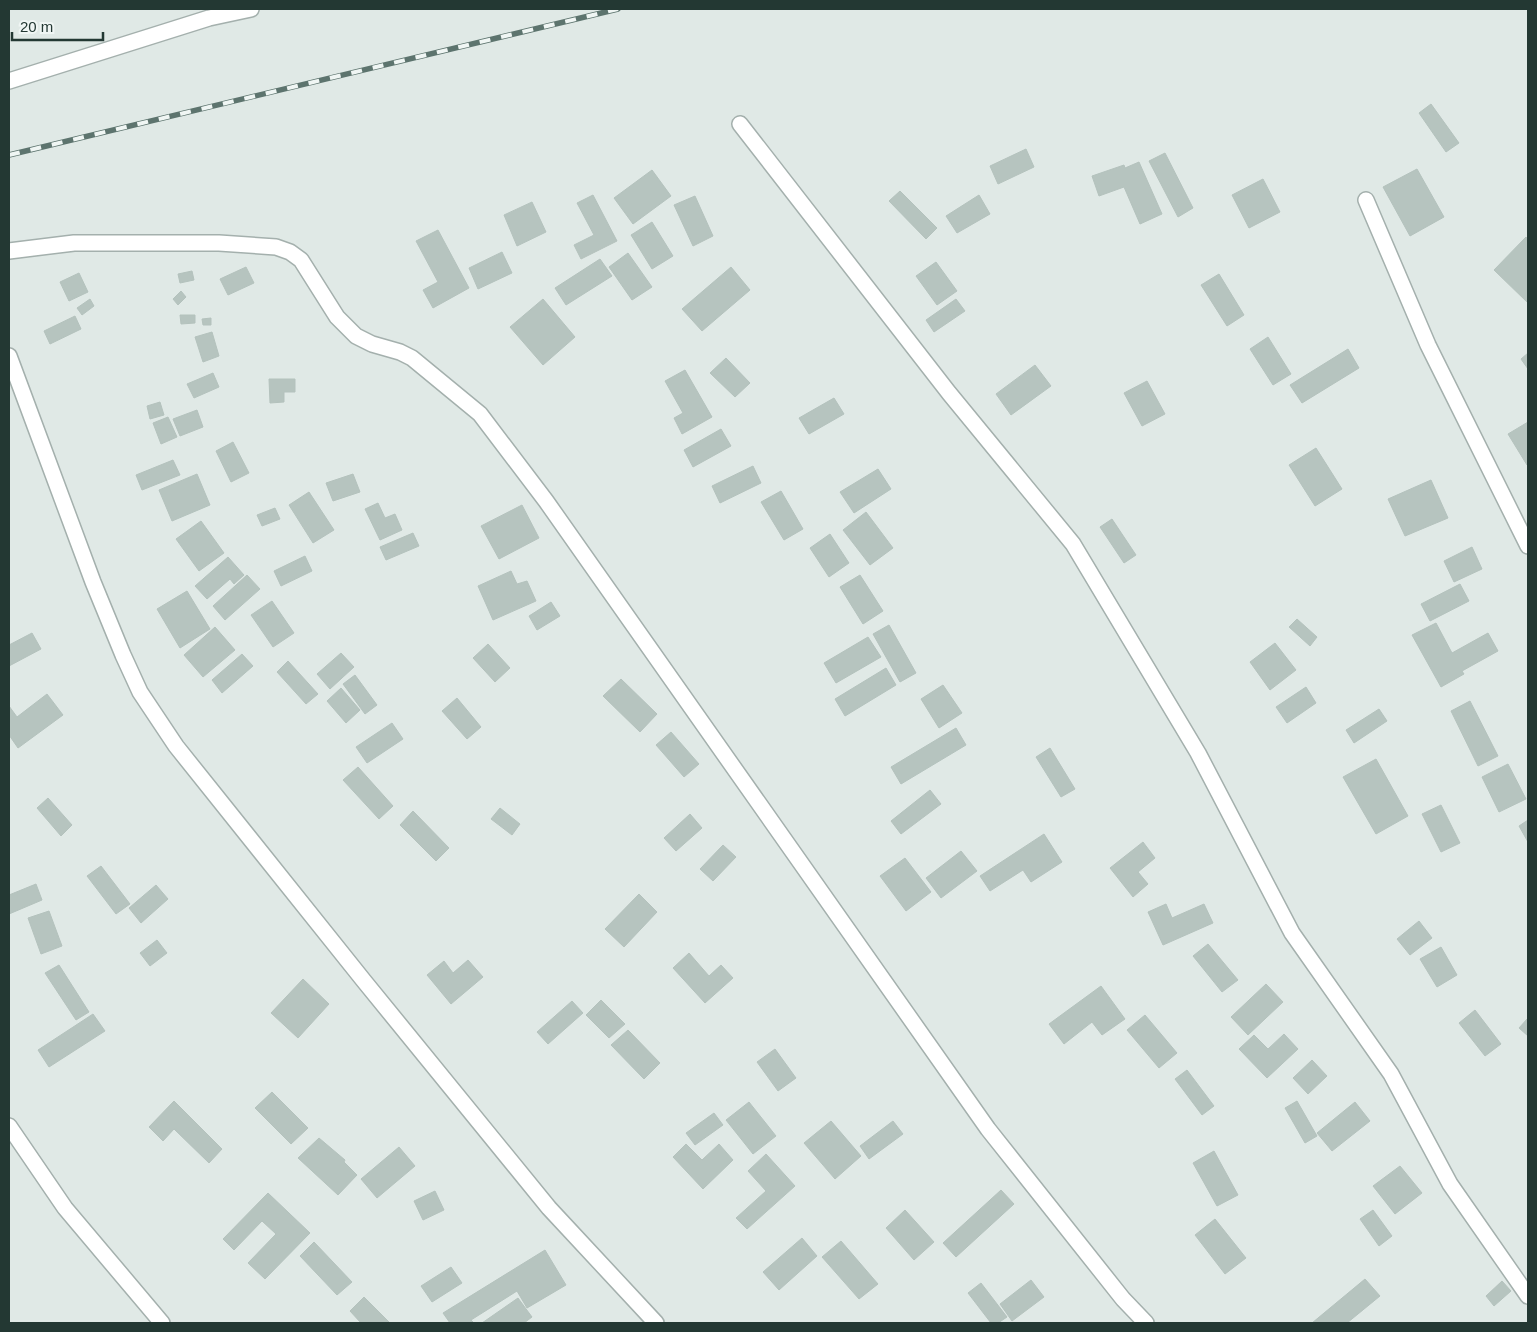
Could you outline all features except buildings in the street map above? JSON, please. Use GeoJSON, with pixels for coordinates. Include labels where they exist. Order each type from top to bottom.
{"type":"FeatureCollection","features":[{"type":"Feature","properties":{"kind":"street"},"geometry":{"type":"LineString","coordinates":[[9,81],[209,18],[251,9]]}},
{"type":"Feature","properties":{"kind":"street"},"geometry":{"type":"LineString","coordinates":[[740,124],[949,393],[1072,544],[1198,754],[1292,933],[1391,1074],[1450,1184],[1528,1296]]}},
{"type":"Feature","properties":{"kind":"street"},"geometry":{"type":"LineString","coordinates":[[1366,200],[1428,345],[1528,546]]}},
{"type":"Feature","properties":{"kind":"street"},"geometry":{"type":"LineString","coordinates":[[9,251],[74,243],[219,243],[276,247],[290,252],[301,260],[337,318],[356,336],[372,344],[400,352],[412,358],[480,414],[546,501],[988,1129],[1123,1299],[1146,1323]]}},
{"type":"Feature","properties":{"kind":"street"},"geometry":{"type":"LineString","coordinates":[[9,356],[93,582],[123,655],[140,692],[176,746],[364,982],[543,1200],[656,1323]]}},
{"type":"Feature","properties":{"kind":"street"},"geometry":{"type":"LineString","coordinates":[[9,1126],[65,1208],[162,1323]]}},
{"type":"Feature","properties":{"kind":"railway"},"geometry":{"type":"LineString","coordinates":[[9,155],[618,9]]}}]}
